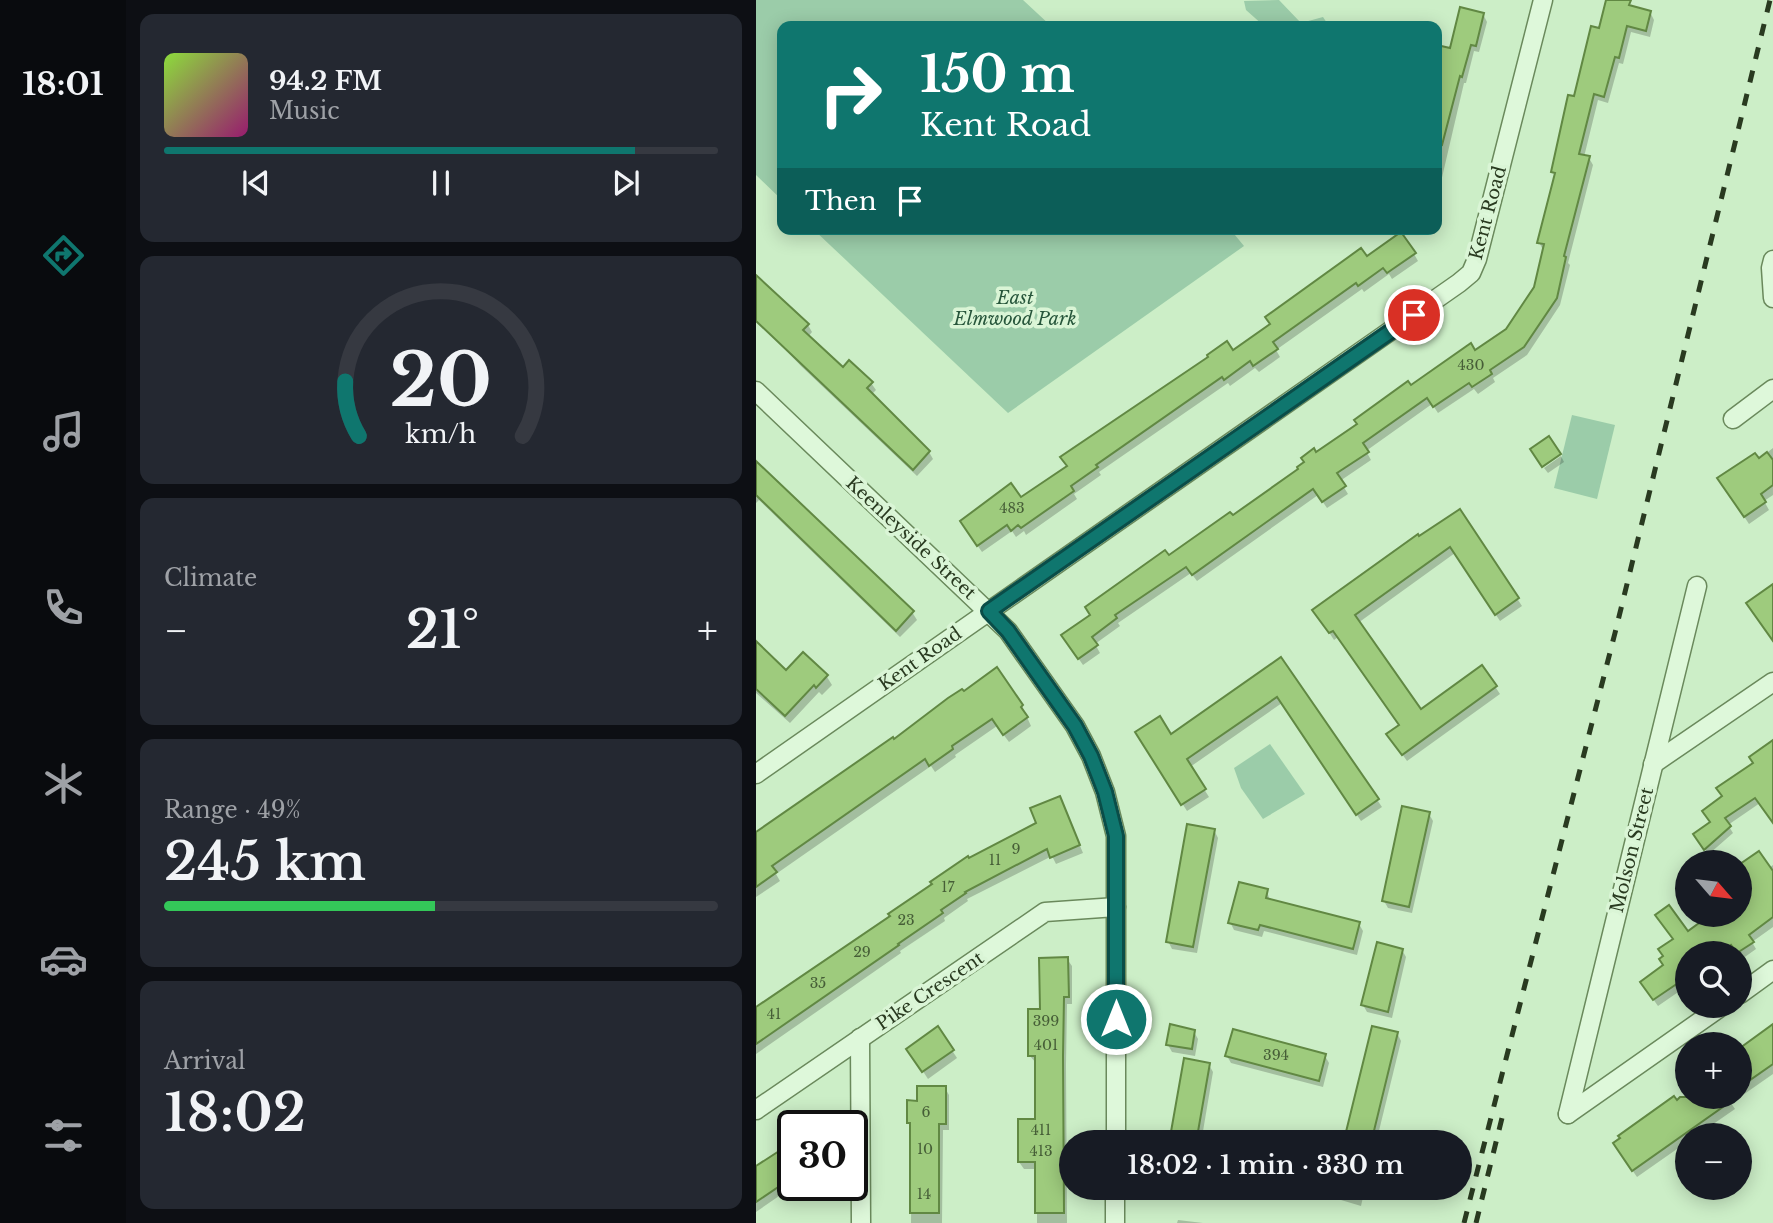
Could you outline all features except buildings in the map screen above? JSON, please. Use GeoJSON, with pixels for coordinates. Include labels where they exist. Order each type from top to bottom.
{"type":"FeatureCollection","features":[{"type":"Feature","properties":{"kind":"street","name":"Kent Road"},"geometry":{"type":"LineString","coordinates":[[760,765],[989,611],[1471,273],[1477,259],[1543,0]]}},
{"type":"Feature","properties":{"kind":"street"},"geometry":{"type":"LineString","coordinates":[[1773,260],[1773,298]]}},
{"type":"Feature","properties":{"kind":"street"},"geometry":{"type":"LineString","coordinates":[[1733,419],[1773,389]]}},
{"type":"Feature","properties":{"kind":"street","name":"Keenleyside Street"},"geometry":{"type":"LineString","coordinates":[[756,391],[1008,631],[1075,726],[1091,756],[1105,792],[1116,836],[1116,1130]]}},
{"type":"Feature","properties":{"kind":"street","name":"Molson Street"},"geometry":{"type":"LineString","coordinates":[[1697,586],[1568,1114],[1705,1018]]}},
{"type":"Feature","properties":{"kind":"street"},"geometry":{"type":"LineString","coordinates":[[1653,764],[1773,682]]}},
{"type":"Feature","properties":{"kind":"street","name":"Pike Crescent"},"geometry":{"type":"LineString","coordinates":[[756,1110],[1045,912],[1116,907]]}},
{"type":"Feature","properties":{"kind":"street"},"geometry":{"type":"LineString","coordinates":[[1752,986],[1773,971]]}},
{"type":"Feature","properties":{"kind":"street"},"geometry":{"type":"LineString","coordinates":[[860,1038],[861,1223]]}},
{"type":"Feature","properties":{"kind":"street"},"geometry":{"type":"LineString","coordinates":[[1115,1200],[1115,1223]]}},
{"type":"Feature","properties":{"kind":"green space"},"geometry":{"type":"Polygon","coordinates":[[[756,0],[1023,0],[1046,21],[777,21],[777,195],[756,175],[756,0]]]}},
{"type":"Feature","properties":{"kind":"green space"},"geometry":{"type":"Polygon","coordinates":[[[1279,0],[1299,21],[1258,21],[1246,10],[1244,1],[1279,0]]]}},
{"type":"Feature","properties":{"kind":"green space"},"geometry":{"type":"Polygon","coordinates":[[[1323,17],[1326,21],[1308,21],[1323,17]]]}},
{"type":"Feature","properties":{"kind":"green space","name":"East Elmwood Park"},"geometry":{"type":"Polygon","coordinates":[[[819,235],[1235,235],[1244,246],[1008,413],[819,235]]]}},
{"type":"Feature","properties":{"kind":"green space"},"geometry":{"type":"Polygon","coordinates":[[[1572,415],[1615,425],[1597,499],[1554,488],[1572,415]]]}},
{"type":"Feature","properties":{"kind":"green space"},"geometry":{"type":"Polygon","coordinates":[[[1270,744],[1305,794],[1263,819],[1241,788],[1234,768],[1270,744]]]}},
{"type":"Feature","properties":{"kind":"railway"},"geometry":{"type":"LineString","coordinates":[[1464,1223],[1615,633],[1770,0]]}},
{"type":"Feature","properties":{"kind":"railway"},"geometry":{"type":"LineString","coordinates":[[1476,1223],[1502,1118]]}},
{"type":"Feature","properties":{"kind":"route"},"geometry":{"type":"LineString","coordinates":[[1116,1019],[1116,836],[1105,792],[1091,756],[1075,726],[1008,631],[989,611],[1414,315]]}}]}
